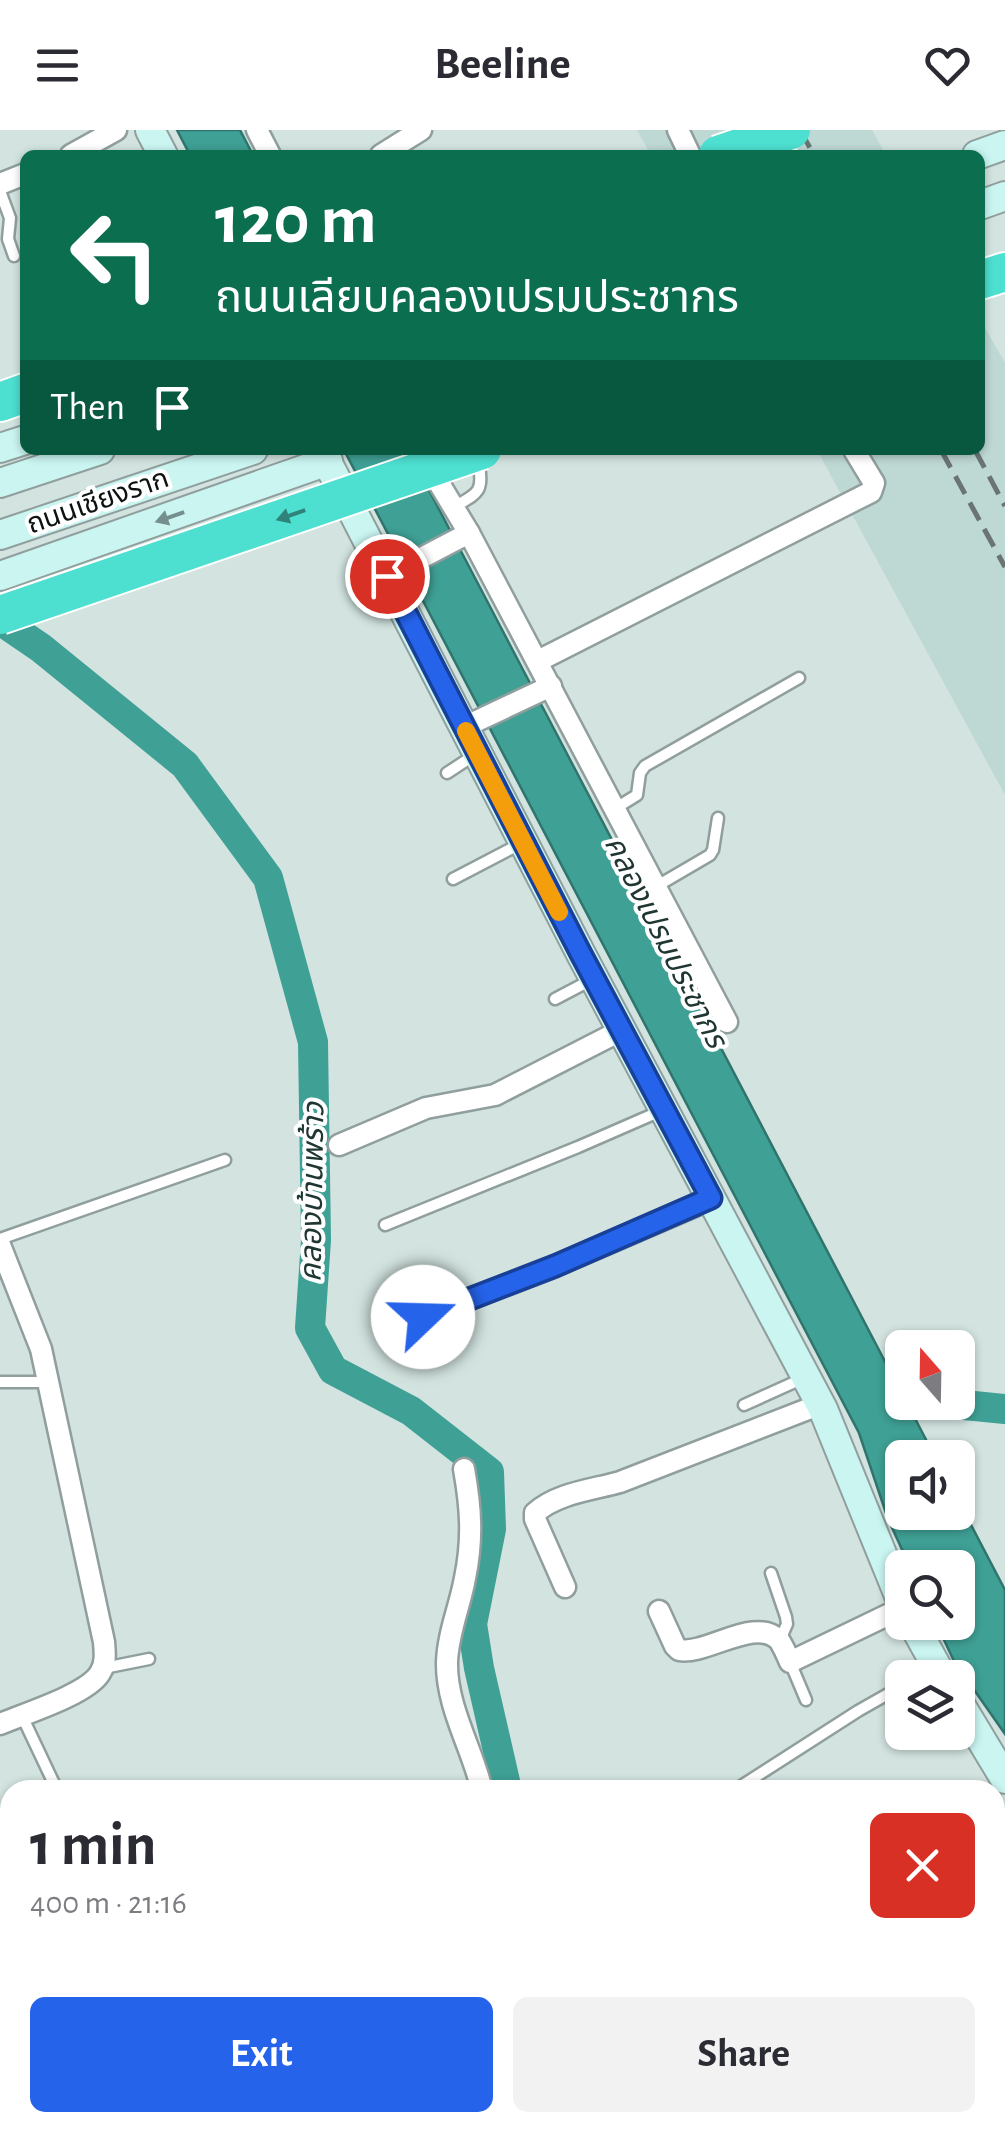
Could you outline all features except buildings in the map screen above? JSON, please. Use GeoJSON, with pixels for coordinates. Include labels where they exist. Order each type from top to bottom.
{"type":"FeatureCollection","features":[{"type":"Feature","properties":{"kind":"highway"},"geometry":{"type":"LineString","coordinates":[[733,150],[791,130]]}},
{"type":"Feature","properties":{"kind":"highway"},"geometry":{"type":"LineString","coordinates":[[0,615],[481,458]]}},
{"type":"Feature","properties":{"kind":"street"},"geometry":{"type":"LineString","coordinates":[[80,150],[116,130]]}},
{"type":"Feature","properties":{"kind":"street"},"geometry":{"type":"LineString","coordinates":[[389,150],[421,130]]}},
{"type":"Feature","properties":{"kind":"street","name":"ถนนเชียงราก"},"geometry":{"type":"LineString","coordinates":[[0,483],[85,455]]}},
{"type":"Feature","properties":{"kind":"street","name":"ถนนเชียงราก"},"geometry":{"type":"LineString","coordinates":[[0,535],[238,455]]}},
{"type":"Feature","properties":{"kind":"street"},"geometry":{"type":"LineString","coordinates":[[422,455],[538,661],[547,689],[616,808],[727,1022]]}},
{"type":"Feature","properties":{"kind":"street"},"geometry":{"type":"LineString","coordinates":[[538,661],[871,492],[874,483],[857,455]]}},
{"type":"Feature","properties":{"kind":"street"},"geometry":{"type":"LineString","coordinates":[[0,576],[324,456],[395,572],[471,724],[477,753],[523,843],[821,1404],[885,1564]]}},
{"type":"Feature","properties":{"kind":"street"},"geometry":{"type":"LineString","coordinates":[[395,572],[464,535]]}},
{"type":"Feature","properties":{"kind":"street"},"geometry":{"type":"LineString","coordinates":[[471,724],[547,689]]}},
{"type":"Feature","properties":{"kind":"street"},"geometry":{"type":"LineString","coordinates":[[340,1145],[426,1108],[507,1090],[622,1030]]}},
{"type":"Feature","properties":{"kind":"street"},"geometry":{"type":"LineString","coordinates":[[390,1330],[555,1266],[711,1198]]}},
{"type":"Feature","properties":{"kind":"street"},"geometry":{"type":"LineString","coordinates":[[0,1242],[41,1349],[104,1642],[103,1668],[98,1678],[80,1691],[0,1724]]}},
{"type":"Feature","properties":{"kind":"street"},"geometry":{"type":"LineString","coordinates":[[565,1587],[534,1519],[542,1506],[620,1482],[821,1404]]}},
{"type":"Feature","properties":{"kind":"street"},"geometry":{"type":"LineString","coordinates":[[464,1469],[472,1534],[451,1631],[448,1684],[479,1780]]}},
{"type":"Feature","properties":{"kind":"street"},"geometry":{"type":"LineString","coordinates":[[658,1611],[675,1646],[684,1652],[763,1632],[779,1641],[790,1662],[885,1614]]}},
{"type":"Feature","properties":{"kind":"street"},"geometry":{"type":"LineString","coordinates":[[975,1729],[1005,1779]]}},
{"type":"Feature","properties":{"kind":"lane"},"geometry":{"type":"LineString","coordinates":[[0,188],[10,218],[8,239],[14,256]]}},
{"type":"Feature","properties":{"kind":"lane"},"geometry":{"type":"LineString","coordinates":[[454,508],[480,489],[481,458]]}},
{"type":"Feature","properties":{"kind":"lane"},"geometry":{"type":"LineString","coordinates":[[616,808],[637,795],[645,766],[799,678]]}},
{"type":"Feature","properties":{"kind":"lane"},"geometry":{"type":"LineString","coordinates":[[447,772],[477,753]]}},
{"type":"Feature","properties":{"kind":"lane"},"geometry":{"type":"LineString","coordinates":[[657,886],[710,855],[718,818]]}},
{"type":"Feature","properties":{"kind":"lane"},"geometry":{"type":"LineString","coordinates":[[453,880],[523,843]]}},
{"type":"Feature","properties":{"kind":"lane"},"geometry":{"type":"LineString","coordinates":[[555,999],[594,978]]}},
{"type":"Feature","properties":{"kind":"lane"},"geometry":{"type":"LineString","coordinates":[[385,1225],[664,1110]]}},
{"type":"Feature","properties":{"kind":"lane"},"geometry":{"type":"LineString","coordinates":[[0,1242],[225,1160]]}},
{"type":"Feature","properties":{"kind":"lane"},"geometry":{"type":"LineString","coordinates":[[744,1405],[807,1377]]}},
{"type":"Feature","properties":{"kind":"lane"},"geometry":{"type":"LineString","coordinates":[[0,1382],[49,1382]]}},
{"type":"Feature","properties":{"kind":"lane"},"geometry":{"type":"LineString","coordinates":[[771,1573],[786,1618],[779,1641]]}},
{"type":"Feature","properties":{"kind":"lane"},"geometry":{"type":"LineString","coordinates":[[103,1668],[149,1658]]}},
{"type":"Feature","properties":{"kind":"lane"},"geometry":{"type":"LineString","coordinates":[[790,1662],[806,1700]]}},
{"type":"Feature","properties":{"kind":"lane"},"geometry":{"type":"LineString","coordinates":[[751,1780],[885,1696]]}},
{"type":"Feature","properties":{"kind":"lane"},"geometry":{"type":"LineString","coordinates":[[21,1716],[52,1780]]}},
{"type":"Feature","properties":{"kind":"shaded area"},"geometry":{"type":"Polygon","coordinates":[[[637,130],[872,130],[883,150],[648,150],[637,130]]]}},
{"type":"Feature","properties":{"kind":"shaded area"},"geometry":{"type":"Polygon","coordinates":[[[985,328],[1005,363],[1005,795],[820,455],[985,455],[985,328]]]}},
{"type":"Feature","properties":{"kind":"water"},"geometry":{"type":"Polygon","coordinates":[[[177,130],[240,130],[250,150],[187,150],[177,130]]]}},
{"type":"Feature","properties":{"kind":"water","name":"คลองเปรมประชากร"},"geometry":{"type":"Polygon","coordinates":[[[347,455],[411,455],[885,1362],[885,1420],[916,1420],[926,1440],[885,1440],[885,1510],[859,1433],[347,455]]]}},
{"type":"Feature","properties":{"kind":"water","name":"คลองเปรมประชากร"},"geometry":{"type":"Polygon","coordinates":[[[893,1530],[974,1530],[1005,1590],[1005,1734],[975,1691],[975,1660],[954,1660],[944,1640],[975,1640],[975,1550],[902,1550],[893,1530]]]}},
{"type":"Feature","properties":{"kind":"waterway","name":"คลองบ้านพร้าว"},"geometry":{"type":"LineString","coordinates":[[0,620],[41,648],[185,765],[268,878],[313,1042],[316,1240],[310,1328],[333,1370],[411,1411],[489,1472],[491,1529],[472,1624],[505,1780]]}},
{"type":"Feature","properties":{"kind":"waterway"},"geometry":{"type":"LineString","coordinates":[[975,1406],[1005,1409]]}},
{"type":"Feature","properties":{"kind":"railway"},"geometry":{"type":"LineString","coordinates":[[766,130],[777,150]]}},
{"type":"Feature","properties":{"kind":"railway"},"geometry":{"type":"LineString","coordinates":[[800,130],[811,150]]}},
{"type":"Feature","properties":{"kind":"railway"},"geometry":{"type":"LineString","coordinates":[[944,455],[1005,567]]}},
{"type":"Feature","properties":{"kind":"railway"},"geometry":{"type":"LineString","coordinates":[[978,455],[1005,506]]}},
{"type":"Feature","properties":{"kind":"slow traffic"},"geometry":{"type":"LineString","coordinates":[[466,731],[559,912]]}},
{"type":"Feature","properties":{"kind":"route"},"geometry":{"type":"LineString","coordinates":[[387,576],[711,1198],[609,1244],[423,1317]]}}]}
